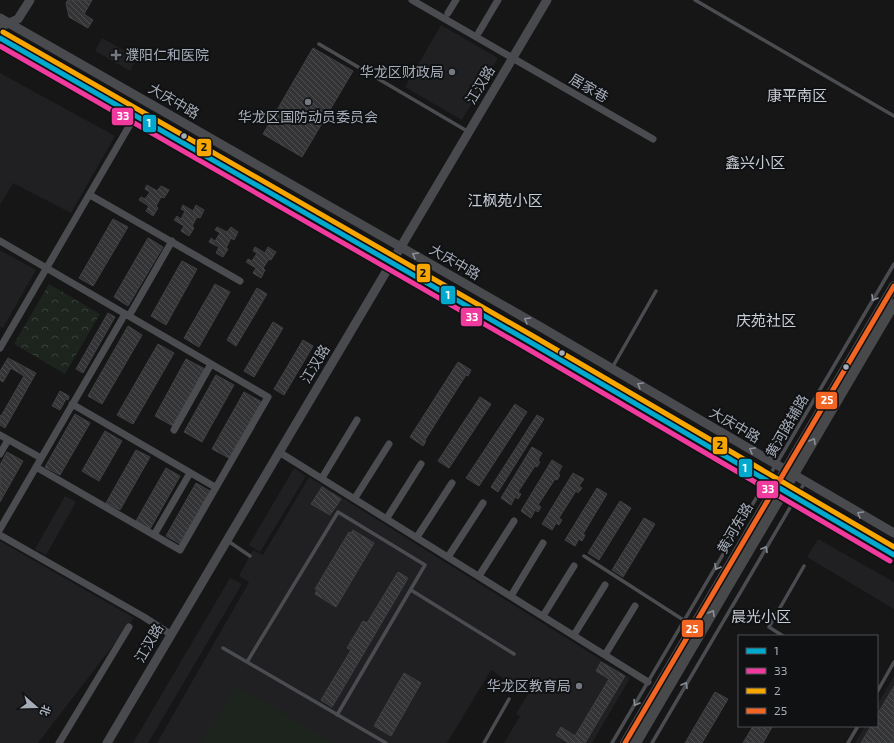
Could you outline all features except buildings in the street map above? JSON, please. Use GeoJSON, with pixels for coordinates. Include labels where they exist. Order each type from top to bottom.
{"type":"FeatureCollection","features":[{"type":"Feature","properties":{"kind":"main road"},"geometry":{"type":"LineString","coordinates":[[2,23],[18,19],[30,0]]}},
{"type":"Feature","properties":{"kind":"main road","name":"江汉路"},"geometry":{"type":"LineString","coordinates":[[107,743],[170,634],[227,541],[547,0]]}},
{"type":"Feature","properties":{"kind":"main road","name":"大庆中路"},"geometry":{"type":"LineString","coordinates":[[2,23],[400,247],[894,533]]}},
{"type":"Feature","properties":{"kind":"main road"},"geometry":{"type":"LineString","coordinates":[[0,38],[391,262],[894,555]]}},
{"type":"Feature","properties":{"kind":"main road","name":"黄河东路"},"geometry":{"type":"LineString","coordinates":[[790,472],[894,286]]}},
{"type":"Feature","properties":{"kind":"main road","name":"黄河东路"},"geometry":{"type":"LineString","coordinates":[[625,743],[894,304]]}},
{"type":"Feature","properties":{"kind":"main road","name":"黄河东路"},"geometry":{"type":"LineString","coordinates":[[636,743],[780,488]]}},
{"type":"Feature","properties":{"kind":"street","name":"居家巷"},"geometry":{"type":"LineString","coordinates":[[412,0],[653,139]]}},
{"type":"Feature","properties":{"kind":"street"},"geometry":{"type":"LineString","coordinates":[[448,13],[456,0]]}},
{"type":"Feature","properties":{"kind":"street"},"geometry":{"type":"LineString","coordinates":[[479,32],[498,0]]}},
{"type":"Feature","properties":{"kind":"street"},"geometry":{"type":"LineString","coordinates":[[1,343],[47,269],[135,116]]}},
{"type":"Feature","properties":{"kind":"street"},"geometry":{"type":"LineString","coordinates":[[90,195],[240,281]]}},
{"type":"Feature","properties":{"kind":"street"},"geometry":{"type":"LineString","coordinates":[[0,241],[268,396],[180,550],[36,467]]}},
{"type":"Feature","properties":{"kind":"street"},"geometry":{"type":"LineString","coordinates":[[0,529],[72,404],[172,241]]}},
{"type":"Feature","properties":{"kind":"street"},"geometry":{"type":"LineString","coordinates":[[174,430],[211,364]]}},
{"type":"Feature","properties":{"kind":"street"},"geometry":{"type":"LineString","coordinates":[[72,404],[216,487]]}},
{"type":"Feature","properties":{"kind":"street"},"geometry":{"type":"LineString","coordinates":[[322,478],[357,420]]}},
{"type":"Feature","properties":{"kind":"street"},"geometry":{"type":"LineString","coordinates":[[0,435],[41,458]]}},
{"type":"Feature","properties":{"kind":"street"},"geometry":{"type":"LineString","coordinates":[[0,454],[8,440]]}},
{"type":"Feature","properties":{"kind":"street"},"geometry":{"type":"LineString","coordinates":[[354,498],[389,444]]}},
{"type":"Feature","properties":{"kind":"street"},"geometry":{"type":"LineString","coordinates":[[279,452],[648,682]]}},
{"type":"Feature","properties":{"kind":"street"},"geometry":{"type":"LineString","coordinates":[[386,518],[421,464]]}},
{"type":"Feature","properties":{"kind":"street"},"geometry":{"type":"LineString","coordinates":[[154,535],[190,473]]}},
{"type":"Feature","properties":{"kind":"street"},"geometry":{"type":"LineString","coordinates":[[417,537],[452,483]]}},
{"type":"Feature","properties":{"kind":"street"},"geometry":{"type":"LineString","coordinates":[[448,557],[483,503]]}},
{"type":"Feature","properties":{"kind":"street"},"geometry":{"type":"LineString","coordinates":[[479,576],[514,521]]}},
{"type":"Feature","properties":{"kind":"street"},"geometry":{"type":"LineString","coordinates":[[0,536],[144,617],[170,634]]}},
{"type":"Feature","properties":{"kind":"street"},"geometry":{"type":"LineString","coordinates":[[510,596],[543,543]]}},
{"type":"Feature","properties":{"kind":"street"},"geometry":{"type":"LineString","coordinates":[[543,616],[574,566]]}},
{"type":"Feature","properties":{"kind":"street"},"geometry":{"type":"LineString","coordinates":[[574,635],[605,585]]}},
{"type":"Feature","properties":{"kind":"street"},"geometry":{"type":"LineString","coordinates":[[606,655],[635,606]]}},
{"type":"Feature","properties":{"kind":"street"},"geometry":{"type":"LineString","coordinates":[[61,741],[129,627]]}},
{"type":"Feature","properties":{"kind":"lane"},"geometry":{"type":"LineString","coordinates":[[695,0],[894,116]]}},
{"type":"Feature","properties":{"kind":"lane"},"geometry":{"type":"LineString","coordinates":[[319,44],[468,132]]}},
{"type":"Feature","properties":{"kind":"lane","name":"黄河路辅路"},"geometry":{"type":"LineString","coordinates":[[612,743],[894,264]]}},
{"type":"Feature","properties":{"kind":"lane"},"geometry":{"type":"LineString","coordinates":[[611,368],[656,291]]}},
{"type":"Feature","properties":{"kind":"lane"},"geometry":{"type":"LineString","coordinates":[[652,743],[806,482]]}},
{"type":"Feature","properties":{"kind":"lane"},"geometry":{"type":"LineString","coordinates":[[247,662],[338,512],[425,565],[337,715]]}},
{"type":"Feature","properties":{"kind":"lane"},"geometry":{"type":"LineString","coordinates":[[227,541],[250,556]]}},
{"type":"Feature","properties":{"kind":"lane"},"geometry":{"type":"LineString","coordinates":[[584,556],[685,621]]}},
{"type":"Feature","properties":{"kind":"lane"},"geometry":{"type":"LineString","coordinates":[[781,635],[769,628],[804,566]]}},
{"type":"Feature","properties":{"kind":"lane"},"geometry":{"type":"LineString","coordinates":[[411,590],[514,654]]}},
{"type":"Feature","properties":{"kind":"lane"},"geometry":{"type":"LineString","coordinates":[[223,648],[386,743]]}},
{"type":"Feature","properties":{"kind":"lane"},"geometry":{"type":"LineString","coordinates":[[878,690],[894,662]]}},
{"type":"Feature","properties":{"kind":"lane"},"geometry":{"type":"LineString","coordinates":[[484,743],[509,700]]}},
{"type":"Feature","properties":{"kind":"lane"},"geometry":{"type":"LineString","coordinates":[[848,743],[857,727]]}},
{"type":"Feature","properties":{"kind":"shaded area","name":"华龙区财政局"},"geometry":{"type":"Polygon","coordinates":[[[441,25],[498,58],[462,120],[405,87],[441,25]]]}},
{"type":"Feature","properties":{"kind":"shaded area","name":"濮阳仁和医院"},"geometry":{"type":"Polygon","coordinates":[[[102,38],[137,58],[130,71],[95,51],[102,38]]]}},
{"type":"Feature","properties":{"kind":"shaded area"},"geometry":{"type":"Polygon","coordinates":[[[0,73],[115,136],[71,213],[13,183],[0,205],[0,73]]]}},
{"type":"Feature","properties":{"kind":"shaded area"},"geometry":{"type":"Polygon","coordinates":[[[0,250],[36,270],[3,328],[0,326],[0,250]]]}},
{"type":"Feature","properties":{"kind":"shaded area"},"geometry":{"type":"Polygon","coordinates":[[[294,468],[306,476],[260,552],[249,545],[294,468]]]}},
{"type":"Feature","properties":{"kind":"shaded area"},"geometry":{"type":"Polygon","coordinates":[[[309,477],[630,678],[592,743],[504,743],[520,716],[516,714],[528,694],[491,670],[447,743],[157,743],[249,582],[239,576],[253,550],[263,555],[309,477]]]}},
{"type":"Feature","properties":{"kind":"shaded area"},"geometry":{"type":"Polygon","coordinates":[[[65,496],[76,502],[46,555],[35,549],[65,496]]]}},
{"type":"Feature","properties":{"kind":"shaded area"},"geometry":{"type":"Polygon","coordinates":[[[818,539],[894,582],[894,609],[807,557],[818,539]]]}},
{"type":"Feature","properties":{"kind":"shaded area"},"geometry":{"type":"Polygon","coordinates":[[[0,541],[134,618],[38,743],[0,743],[0,541]]]}},
{"type":"Feature","properties":{"kind":"shaded area"},"geometry":{"type":"Polygon","coordinates":[[[230,578],[242,584],[148,743],[133,743],[230,578]]]}},
{"type":"Feature","properties":{"kind":"shaded area"},"geometry":{"type":"Polygon","coordinates":[[[894,676],[894,743],[855,743],[864,727],[878,727],[878,703],[894,676]]]}},
{"type":"Feature","properties":{"kind":"green space"},"geometry":{"type":"Polygon","coordinates":[[[49,284],[100,314],[65,374],[14,344],[49,284]]]}},
{"type":"Feature","properties":{"kind":"green space"},"geometry":{"type":"Polygon","coordinates":[[[235,687],[244,691],[333,743],[202,743],[235,687]]]}},
{"type":"Feature","properties":{"kind":"transit line","name":"2"},"geometry":{"type":"LineString","coordinates":[[3,32],[533,336],[894,547]]}},
{"type":"Feature","properties":{"kind":"transit line","name":"1"},"geometry":{"type":"LineString","coordinates":[[0,38],[530,342],[894,555]]}},
{"type":"Feature","properties":{"kind":"transit line","name":"33"},"geometry":{"type":"LineString","coordinates":[[0,46],[526,348],[890,561]]}},
{"type":"Feature","properties":{"kind":"transit line","name":"25"},"geometry":{"type":"LineString","coordinates":[[625,743],[894,286]]}},
{"type":"Feature","properties":{"kind":"place","name":"濮阳仁和医院"},"geometry":{"type":"Point","coordinates":[116,55]}},
{"type":"Feature","properties":{"kind":"place","name":"华龙区财政局"},"geometry":{"type":"Point","coordinates":[452,72]}},
{"type":"Feature","properties":{"kind":"place","name":"华龙区国防动员委员会"},"geometry":{"type":"Point","coordinates":[308,102]}},
{"type":"Feature","properties":{"kind":"place","name":"华龙区教育局"},"geometry":{"type":"Point","coordinates":[579,686]}},
{"type":"Feature","properties":{"kind":"district","name":"康平南区"},"geometry":{"type":"Point","coordinates":[797,96]}},
{"type":"Feature","properties":{"kind":"district","name":"鑫兴小区"},"geometry":{"type":"Point","coordinates":[755,163]}},
{"type":"Feature","properties":{"kind":"district","name":"江枫苑小区"},"geometry":{"type":"Point","coordinates":[505,201]}},
{"type":"Feature","properties":{"kind":"district","name":"庆苑社区"},"geometry":{"type":"Point","coordinates":[766,321]}},
{"type":"Feature","properties":{"kind":"district","name":"晨光小区"},"geometry":{"type":"Point","coordinates":[761,617]}}]}
